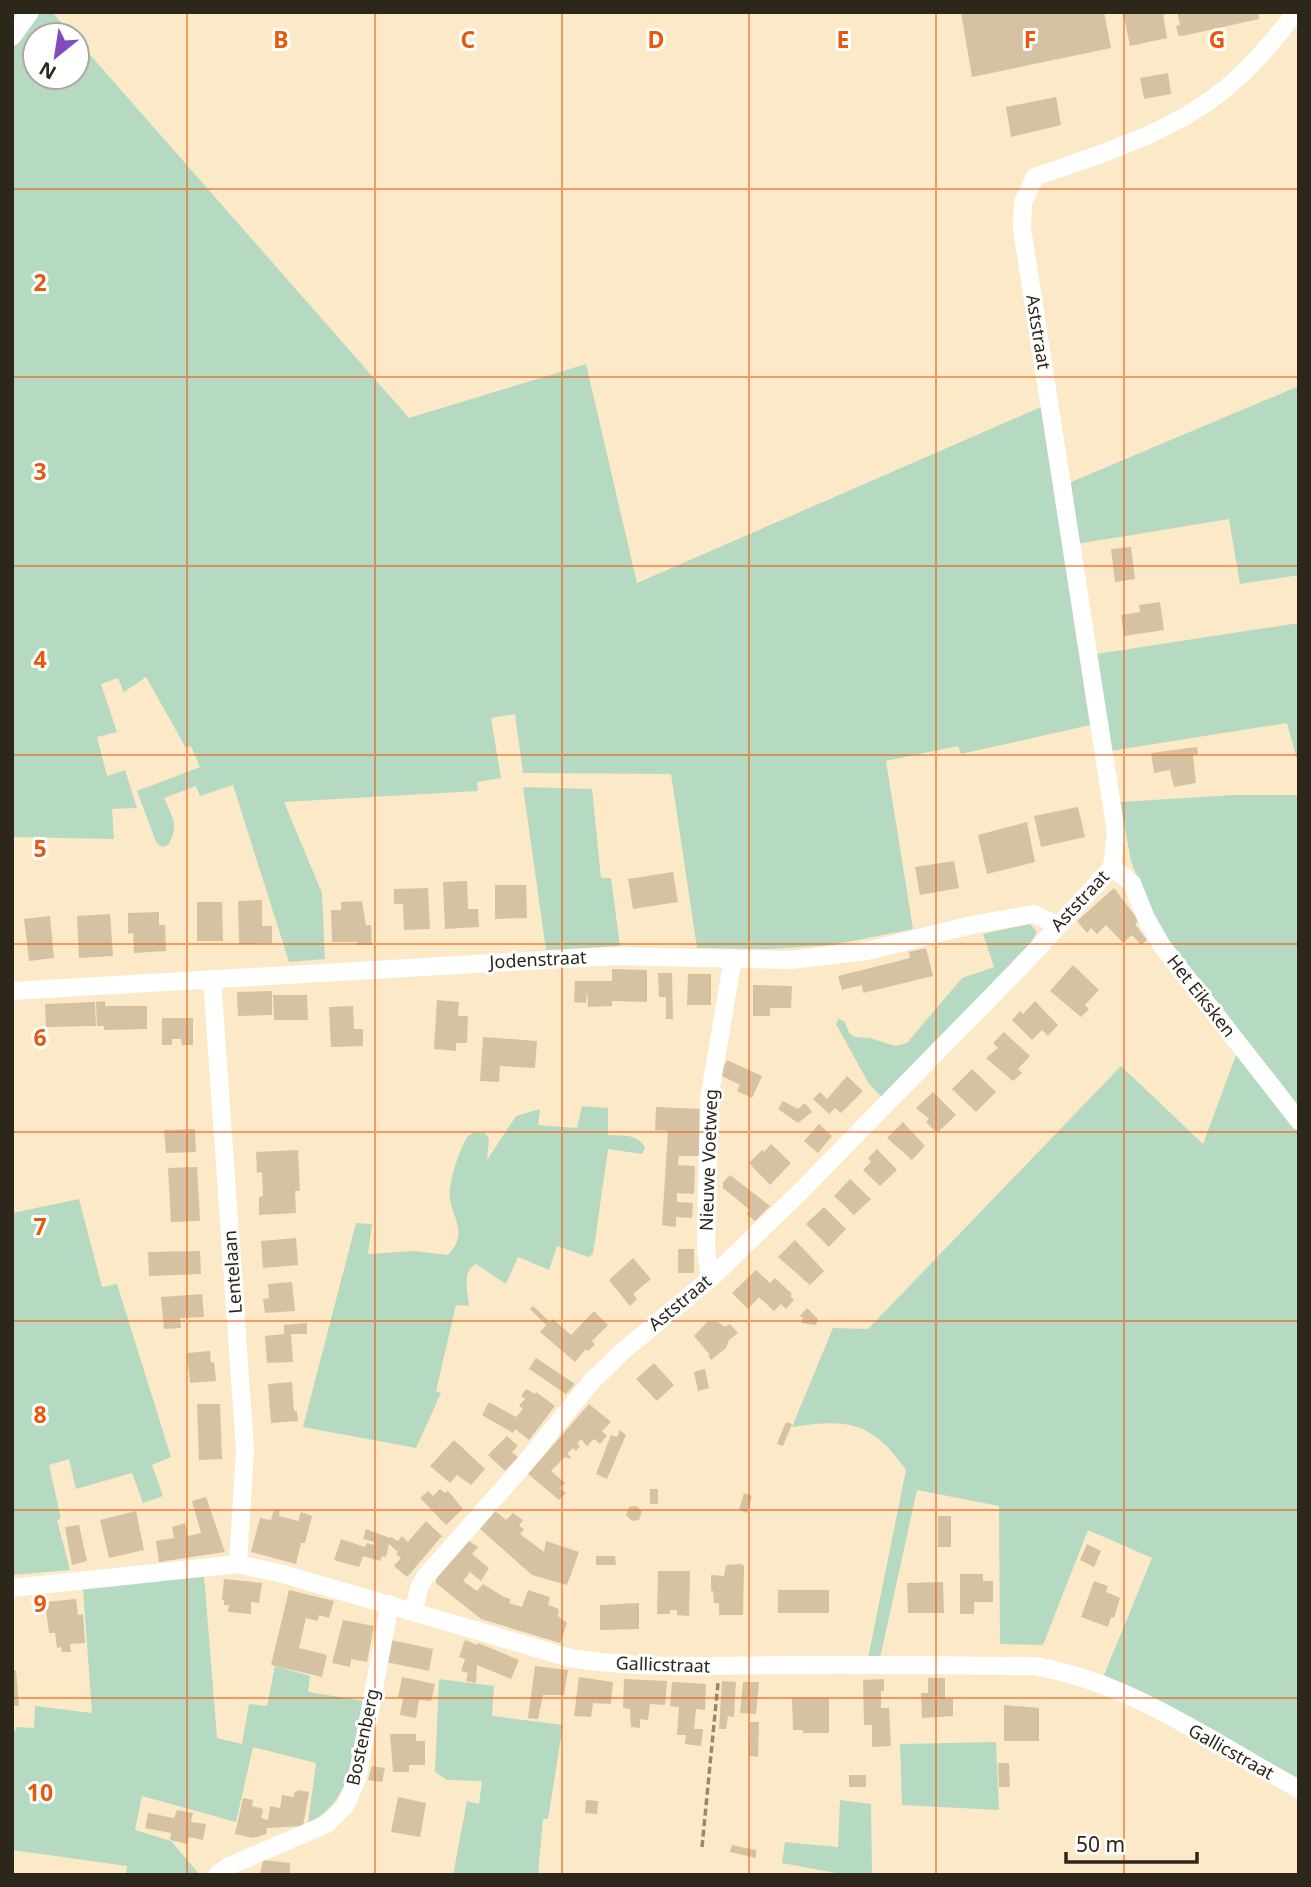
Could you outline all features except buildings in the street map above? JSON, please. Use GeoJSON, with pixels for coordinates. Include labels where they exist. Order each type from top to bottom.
{"type":"FeatureCollection","features":[{"type":"Feature","properties":{"kind":"street"},"geometry":{"type":"LineString","coordinates":[[12,37],[30,12]]}},
{"type":"Feature","properties":{"kind":"street","name":"Aststraat"},"geometry":{"type":"LineString","coordinates":[[414,1611],[419,1588],[425,1577],[517,1473],[592,1381],[623,1351],[710,1279],[800,1192],[897,1095],[1112,867],[1116,832],[1022,229],[1023,202],[1035,177],[1115,150],[1162,129],[1200,106],[1231,84],[1296,12]]}},
{"type":"Feature","properties":{"kind":"street","name":"Het Eiksken"},"geometry":{"type":"LineString","coordinates":[[1112,867],[1132,883],[1146,918],[1162,946],[1299,1121]]}},
{"type":"Feature","properties":{"kind":"street","name":"Jodenstraat"},"geometry":{"type":"LineString","coordinates":[[12,991],[615,956],[790,960],[867,951],[971,925],[1034,914],[1057,925]]}},
{"type":"Feature","properties":{"kind":"street","name":"Nieuwe Voetweg"},"geometry":{"type":"LineString","coordinates":[[710,1279],[706,1249],[709,1099],[733,958]]}},
{"type":"Feature","properties":{"kind":"street","name":"Lentelaan"},"geometry":{"type":"LineString","coordinates":[[212,979],[245,1449],[238,1564]]}},
{"type":"Feature","properties":{"kind":"street","name":"Gallicstraat"},"geometry":{"type":"LineString","coordinates":[[12,1588],[238,1564],[390,1604],[570,1658],[624,1665],[1034,1666],[1101,1683],[1299,1789]]}},
{"type":"Feature","properties":{"kind":"street","name":"Bostenberg"},"geometry":{"type":"LineString","coordinates":[[217,1875],[229,1866],[327,1824],[345,1806],[357,1779],[390,1604]]}},
{"type":"Feature","properties":{"kind":"path"},"geometry":{"type":"LineString","coordinates":[[702,1847],[719,1667]]}},
{"type":"Feature","properties":{"kind":"green space"},"geometry":{"type":"Polygon","coordinates":[[[38,12],[52,12],[60,21],[32,21],[38,12]]]}},
{"type":"Feature","properties":{"kind":"green space"},"geometry":{"type":"Polygon","coordinates":[[[21,36],[21,91],[91,91],[91,56],[409,418],[586,364],[637,583],[1041,407],[1090,725],[961,754],[958,746],[886,761],[913,929],[832,945],[771,949],[697,948],[671,774],[523,773],[515,714],[491,718],[501,778],[477,782],[478,791],[284,802],[322,893],[325,959],[289,962],[233,785],[200,796],[196,786],[164,798],[174,821],[174,832],[168,845],[162,847],[156,842],[137,791],[200,767],[191,746],[186,748],[146,677],[124,692],[118,678],[101,684],[117,732],[97,737],[107,776],[125,770],[137,808],[112,809],[114,839],[12,837],[12,48],[21,36]]]}},
{"type":"Feature","properties":{"kind":"green space"},"geometry":{"type":"Polygon","coordinates":[[[1299,386],[1299,575],[1240,584],[1229,519],[1077,544],[1071,482],[1299,386]]]}},
{"type":"Feature","properties":{"kind":"green space"},"geometry":{"type":"Polygon","coordinates":[[[1299,623],[1299,767],[1287,723],[1110,751],[1096,654],[1299,623]]]}},
{"type":"Feature","properties":{"kind":"green space"},"geometry":{"type":"Polygon","coordinates":[[[523,787],[592,789],[601,878],[611,878],[620,946],[546,950],[523,787]]]}},
{"type":"Feature","properties":{"kind":"green space"},"geometry":{"type":"Polygon","coordinates":[[[1233,795],[1299,795],[1299,1111],[1169,946],[1145,898],[1131,861],[1120,802],[1233,795]]]}},
{"type":"Feature","properties":{"kind":"green space"},"geometry":{"type":"Polygon","coordinates":[[[1030,924],[1037,932],[1032,941],[883,1098],[869,1084],[836,1024],[838,1019],[844,1021],[850,1034],[855,1037],[870,1038],[895,1046],[907,1043],[962,978],[994,967],[983,934],[1030,924]]]}},
{"type":"Feature","properties":{"kind":"green space"},"geometry":{"type":"Polygon","coordinates":[[[1238,1050],[1299,1129],[1299,1781],[1172,1709],[1104,1675],[1152,1558],[1088,1530],[1043,1645],[1000,1644],[999,1506],[917,1490],[880,1658],[868,1658],[906,1470],[882,1442],[858,1427],[829,1423],[792,1427],[833,1328],[868,1329],[1121,1066],[1203,1144],[1238,1050]]]}},
{"type":"Feature","properties":{"kind":"green space"},"geometry":{"type":"Polygon","coordinates":[[[582,1106],[608,1108],[608,1135],[634,1138],[645,1148],[642,1154],[608,1149],[593,1254],[588,1257],[557,1246],[549,1270],[518,1257],[506,1284],[476,1264],[471,1267],[466,1282],[469,1306],[456,1305],[436,1391],[441,1393],[416,1448],[303,1427],[356,1223],[372,1224],[368,1254],[414,1251],[448,1255],[458,1238],[450,1198],[451,1182],[467,1137],[474,1132],[485,1133],[489,1139],[487,1160],[516,1116],[540,1109],[538,1125],[577,1128],[582,1106]]]}},
{"type":"Feature","properties":{"kind":"green space"},"geometry":{"type":"Polygon","coordinates":[[[79,1199],[102,1287],[117,1284],[171,1457],[152,1465],[163,1496],[143,1503],[132,1473],[76,1489],[69,1459],[49,1465],[61,1519],[57,1520],[70,1570],[12,1575],[12,1213],[79,1199]]]}},
{"type":"Feature","properties":{"kind":"green space"},"geometry":{"type":"Polygon","coordinates":[[[204,1575],[217,1738],[242,1744],[249,1704],[267,1706],[275,1666],[310,1676],[308,1692],[364,1701],[353,1760],[336,1800],[324,1813],[308,1823],[316,1763],[253,1747],[236,1822],[142,1796],[135,1830],[171,1841],[200,1875],[126,1875],[127,1866],[12,1850],[12,1736],[17,1727],[34,1728],[35,1706],[92,1713],[83,1589],[204,1575]]]}},
{"type":"Feature","properties":{"kind":"green space"},"geometry":{"type":"Polygon","coordinates":[[[439,1679],[494,1686],[492,1716],[563,1725],[548,1819],[543,1819],[538,1875],[453,1875],[467,1801],[479,1804],[482,1781],[447,1780],[435,1772],[439,1679]]]}},
{"type":"Feature","properties":{"kind":"green space"},"geometry":{"type":"Polygon","coordinates":[[[996,1742],[999,1810],[902,1805],[900,1744],[996,1742]]]}},
{"type":"Feature","properties":{"kind":"green space"},"geometry":{"type":"Polygon","coordinates":[[[840,1800],[871,1804],[872,1875],[847,1875],[782,1863],[785,1842],[838,1847],[840,1800]]]}}]}
